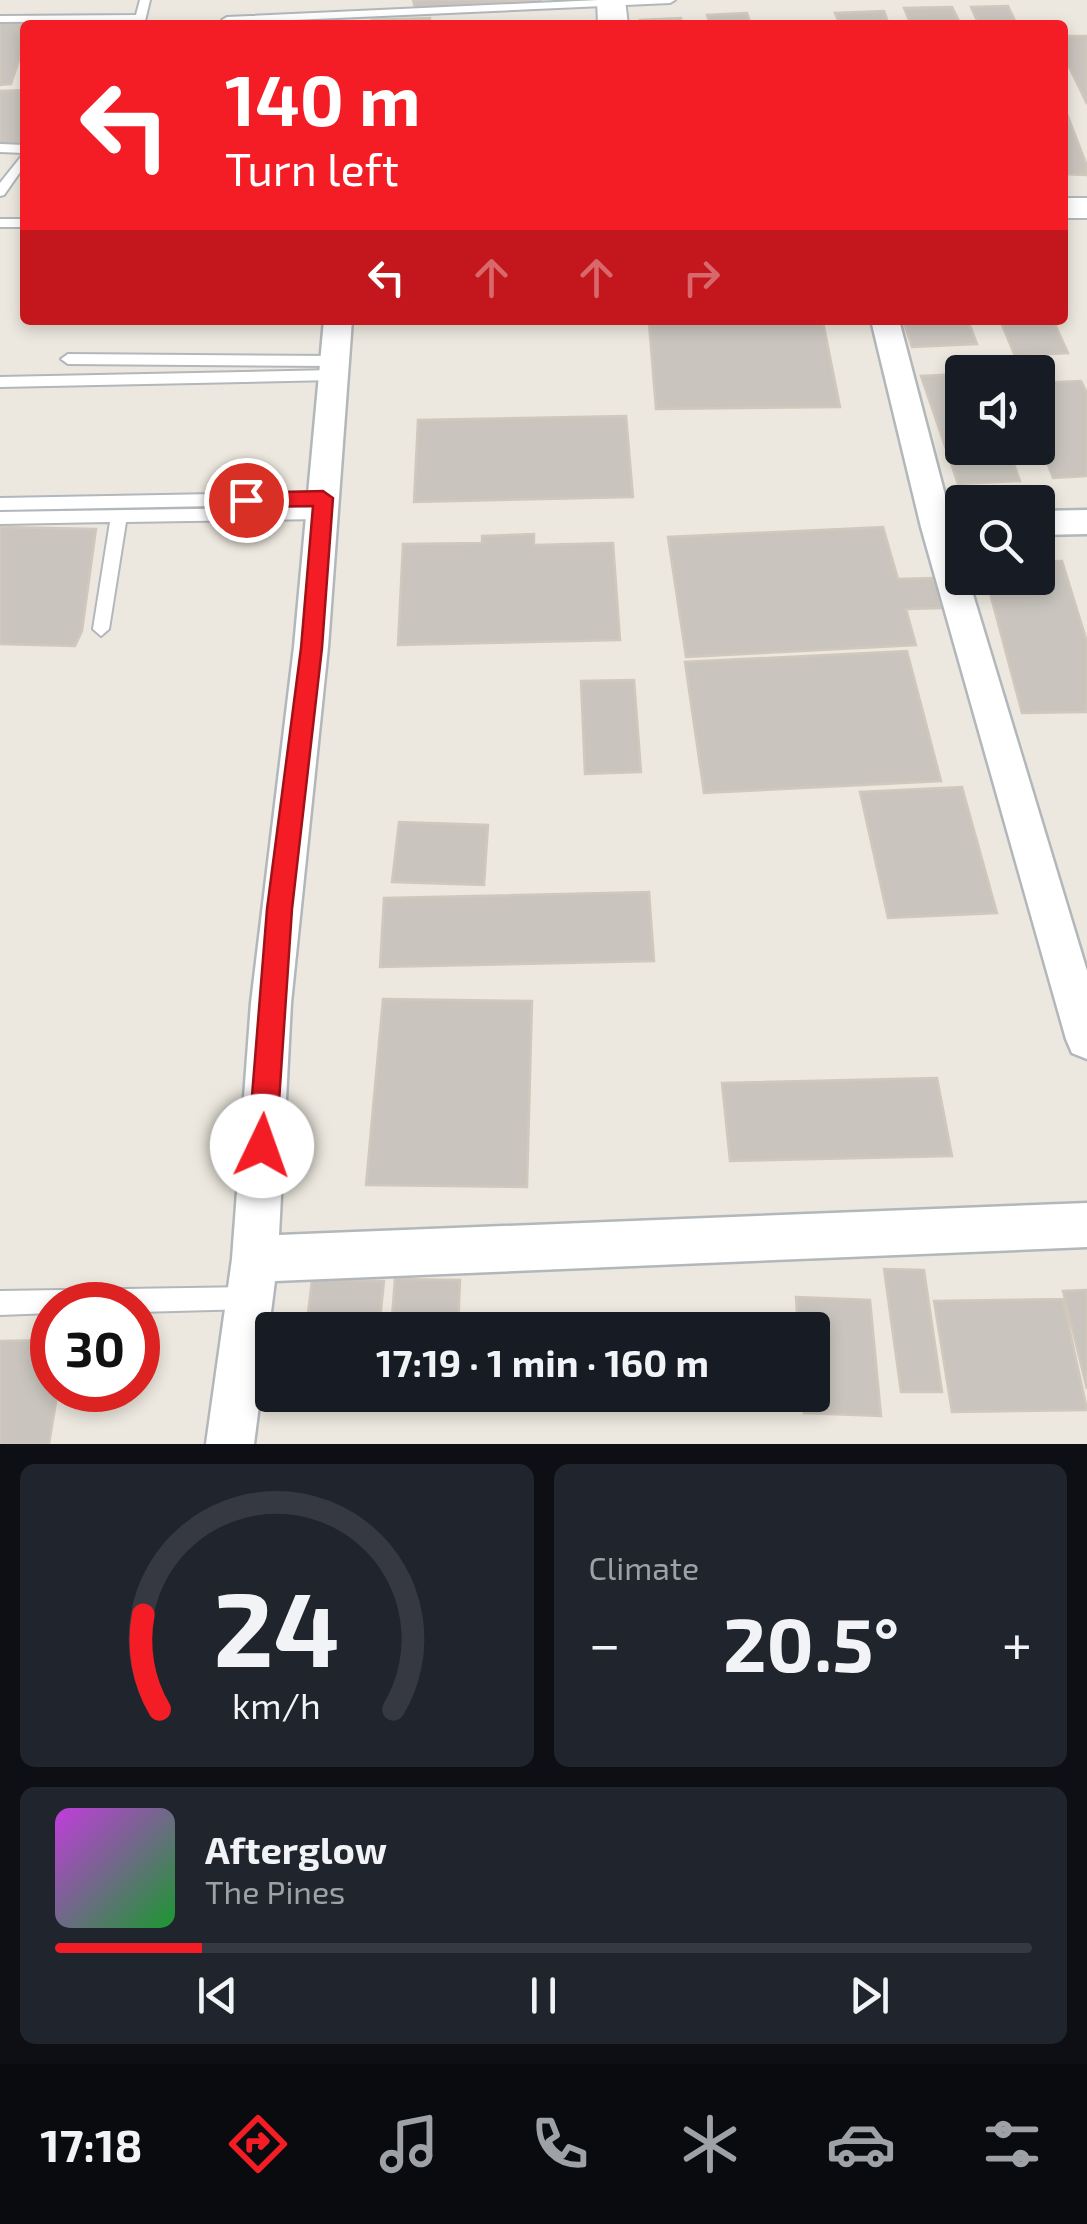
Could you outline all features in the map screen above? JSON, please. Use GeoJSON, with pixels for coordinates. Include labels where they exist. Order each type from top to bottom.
{"type":"FeatureCollection","features":[{"type":"Feature","properties":{"kind":"street"},"geometry":{"type":"LineString","coordinates":[[230,1444],[253,1279],[278,928],[312,648],[338,325]]}},
{"type":"Feature","properties":{"kind":"street"},"geometry":{"type":"LineString","coordinates":[[887,325],[945,510]]}},
{"type":"Feature","properties":{"kind":"street"},"geometry":{"type":"LineString","coordinates":[[1055,523],[1087,522]]}},
{"type":"Feature","properties":{"kind":"street"},"geometry":{"type":"LineString","coordinates":[[969,595],[1085,1025]]}},
{"type":"Feature","properties":{"kind":"street"},"geometry":{"type":"LineString","coordinates":[[253,1279],[1087,1225]]}},
{"type":"Feature","properties":{"kind":"lane"},"geometry":{"type":"LineString","coordinates":[[227,20],[612,9],[670,0]]}},
{"type":"Feature","properties":{"kind":"lane"},"geometry":{"type":"LineString","coordinates":[[0,18],[70,20]]}},
{"type":"Feature","properties":{"kind":"lane"},"geometry":{"type":"LineString","coordinates":[[0,192],[20,160]]}},
{"type":"Feature","properties":{"kind":"lane"},"geometry":{"type":"LineString","coordinates":[[68,358],[334,368]]}},
{"type":"Feature","properties":{"kind":"lane"},"geometry":{"type":"LineString","coordinates":[[0,382],[334,368]]}},
{"type":"Feature","properties":{"kind":"lane"},"geometry":{"type":"LineString","coordinates":[[0,504],[322,506]]}},
{"type":"Feature","properties":{"kind":"lane"},"geometry":{"type":"LineString","coordinates":[[0,518],[322,506]]}},
{"type":"Feature","properties":{"kind":"lane"},"geometry":{"type":"LineString","coordinates":[[100,629],[118,516]]}},
{"type":"Feature","properties":{"kind":"lane"},"geometry":{"type":"LineString","coordinates":[[0,1303],[253,1279]]}},
{"type":"Feature","properties":{"kind":"building"},"geometry":{"type":"Polygon","coordinates":[[[413,0],[542,0],[415,8],[413,0]]]}},
{"type":"Feature","properties":{"kind":"building"},"geometry":{"type":"Polygon","coordinates":[[[1008,6],[1015,20],[977,20],[971,7],[1008,6]]]}},
{"type":"Feature","properties":{"kind":"building"},"geometry":{"type":"Polygon","coordinates":[[[952,7],[958,20],[909,20],[904,8],[952,7]]]}},
{"type":"Feature","properties":{"kind":"building"},"geometry":{"type":"Polygon","coordinates":[[[884,11],[887,20],[838,20],[835,13],[884,11]]]}},
{"type":"Feature","properties":{"kind":"building"},"geometry":{"type":"Polygon","coordinates":[[[747,13],[749,20],[708,20],[707,15],[747,13]]]}},
{"type":"Feature","properties":{"kind":"building"},"geometry":{"type":"Polygon","coordinates":[[[20,21],[20,57],[11,84],[0,85],[0,22],[20,21]]]}},
{"type":"Feature","properties":{"kind":"building"},"geometry":{"type":"Polygon","coordinates":[[[1068,36],[1087,36],[1087,104],[1068,64],[1068,36]]]}},
{"type":"Feature","properties":{"kind":"building"},"geometry":{"type":"Polygon","coordinates":[[[20,90],[20,144],[0,145],[0,91],[20,90]]]}},
{"type":"Feature","properties":{"kind":"building"},"geometry":{"type":"Polygon","coordinates":[[[1068,117],[1087,166],[1087,175],[1068,174],[1068,117]]]}},
{"type":"Feature","properties":{"kind":"building"},"geometry":{"type":"Polygon","coordinates":[[[649,325],[824,325],[840,407],[656,409],[649,325]]]}},
{"type":"Feature","properties":{"kind":"building"},"geometry":{"type":"Polygon","coordinates":[[[905,325],[970,325],[977,344],[912,347],[905,325]]]}},
{"type":"Feature","properties":{"kind":"building"},"geometry":{"type":"Polygon","coordinates":[[[1002,325],[1055,325],[1068,353],[1015,355],[1002,325]]]}},
{"type":"Feature","properties":{"kind":"building"},"geometry":{"type":"Polygon","coordinates":[[[945,375],[945,446],[921,376],[945,375]]]}},
{"type":"Feature","properties":{"kind":"building"},"geometry":{"type":"Polygon","coordinates":[[[1081,381],[1087,393],[1087,476],[1053,478],[1048,465],[1055,465],[1055,382],[1081,381]]]}},
{"type":"Feature","properties":{"kind":"building"},"geometry":{"type":"Polygon","coordinates":[[[626,416],[633,497],[414,502],[418,420],[626,416]]]}},
{"type":"Feature","properties":{"kind":"building"},"geometry":{"type":"Polygon","coordinates":[[[951,465],[1014,465],[1020,481],[958,484],[951,465]]]}},
{"type":"Feature","properties":{"kind":"building"},"geometry":{"type":"Polygon","coordinates":[[[0,527],[96,529],[82,631],[75,646],[0,644],[0,527]]]}},
{"type":"Feature","properties":{"kind":"building"},"geometry":{"type":"Polygon","coordinates":[[[883,527],[898,579],[933,578],[942,608],[906,609],[916,645],[686,657],[668,537],[883,527]]]}},
{"type":"Feature","properties":{"kind":"building"},"geometry":{"type":"Polygon","coordinates":[[[534,534],[534,545],[613,543],[620,640],[398,645],[403,544],[482,543],[482,536],[534,534]]]}},
{"type":"Feature","properties":{"kind":"building"},"geometry":{"type":"Polygon","coordinates":[[[1055,561],[1062,561],[1087,642],[1087,712],[1022,713],[991,595],[1055,595],[1055,561]]]}},
{"type":"Feature","properties":{"kind":"building"},"geometry":{"type":"Polygon","coordinates":[[[907,651],[941,781],[704,793],[685,662],[907,651]]]}},
{"type":"Feature","properties":{"kind":"building"},"geometry":{"type":"Polygon","coordinates":[[[634,680],[641,772],[585,774],[581,681],[634,680]]]}},
{"type":"Feature","properties":{"kind":"building"},"geometry":{"type":"Polygon","coordinates":[[[962,787],[997,913],[888,918],[860,792],[962,787]]]}},
{"type":"Feature","properties":{"kind":"building"},"geometry":{"type":"Polygon","coordinates":[[[399,822],[488,825],[484,885],[392,882],[399,822]]]}},
{"type":"Feature","properties":{"kind":"building"},"geometry":{"type":"Polygon","coordinates":[[[649,892],[654,961],[380,967],[384,898],[649,892]]]}},
{"type":"Feature","properties":{"kind":"building"},"geometry":{"type":"Polygon","coordinates":[[[383,999],[532,1001],[527,1187],[366,1185],[383,999]]]}},
{"type":"Feature","properties":{"kind":"building"},"geometry":{"type":"Polygon","coordinates":[[[937,1078],[952,1156],[730,1161],[722,1083],[937,1078]]]}},
{"type":"Feature","properties":{"kind":"building"},"geometry":{"type":"Polygon","coordinates":[[[884,1269],[924,1270],[942,1392],[901,1392],[884,1269]]]}},
{"type":"Feature","properties":{"kind":"building"},"geometry":{"type":"Polygon","coordinates":[[[395,1279],[460,1280],[459,1312],[392,1312],[395,1279]]]}},
{"type":"Feature","properties":{"kind":"building"},"geometry":{"type":"Polygon","coordinates":[[[312,1280],[384,1281],[381,1312],[308,1312],[312,1280]]]}},
{"type":"Feature","properties":{"kind":"building"},"geometry":{"type":"Polygon","coordinates":[[[1087,1290],[1087,1389],[1063,1291],[1087,1290]]]}},
{"type":"Feature","properties":{"kind":"building"},"geometry":{"type":"Polygon","coordinates":[[[796,1297],[870,1300],[881,1416],[804,1413],[830,1412],[830,1312],[797,1312],[796,1297]]]}},
{"type":"Feature","properties":{"kind":"building"},"geometry":{"type":"Polygon","coordinates":[[[1063,1299],[1087,1410],[952,1412],[934,1301],[1063,1299]]]}},
{"type":"Feature","properties":{"kind":"building"},"geometry":{"type":"Polygon","coordinates":[[[30,1340],[30,1412],[54,1412],[49,1444],[0,1444],[0,1341],[30,1340]]]}},
{"type":"Feature","properties":{"kind":"route"},"geometry":{"type":"LineString","coordinates":[[246,500],[323,498],[312,648],[279,909],[262,1146]]}}]}
